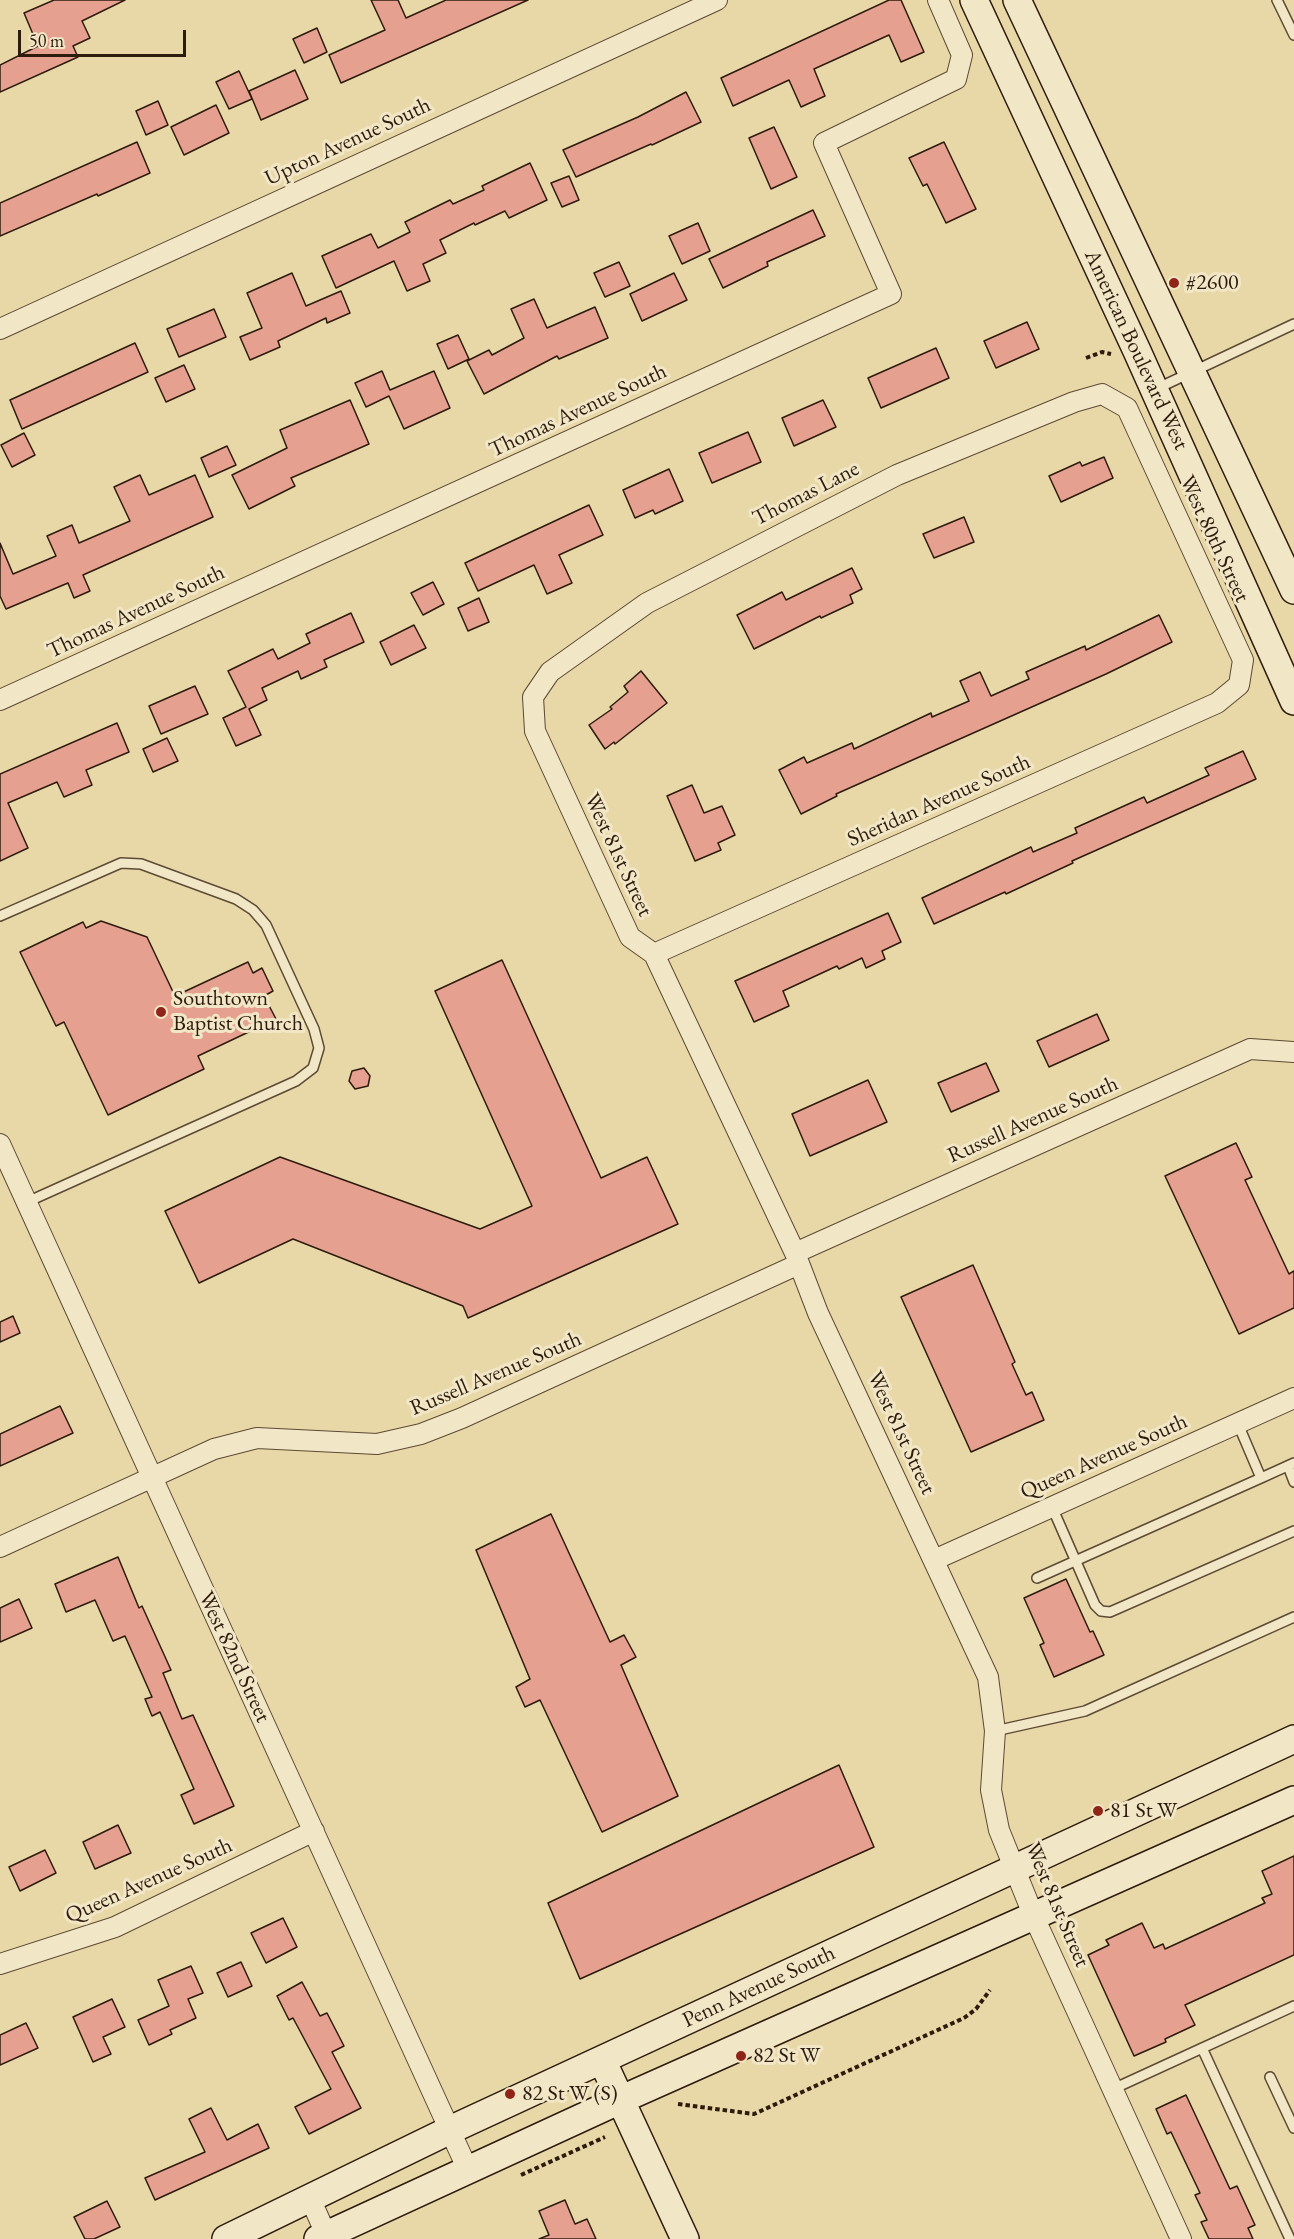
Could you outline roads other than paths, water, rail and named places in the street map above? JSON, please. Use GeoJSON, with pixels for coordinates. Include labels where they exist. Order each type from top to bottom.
{"type":"FeatureCollection","features":[{"type":"Feature","properties":{"kind":"main road","name":"American Boulevard West"},"geometry":{"type":"LineString","coordinates":[[974,0],[1155,390],[1294,700]]}},
{"type":"Feature","properties":{"kind":"main road","name":"American Boulevard West"},"geometry":{"type":"LineString","coordinates":[[1017,0],[1294,590]]}},
{"type":"Feature","properties":{"kind":"main road"},"geometry":{"type":"LineString","coordinates":[[1009,75],[1045,58]]}},
{"type":"Feature","properties":{"kind":"main road","name":"Penn Avenue South"},"geometry":{"type":"LineString","coordinates":[[226,2239],[450,2130],[1294,1738]]}},
{"type":"Feature","properties":{"kind":"main road","name":"Penn Avenue South"},"geometry":{"type":"LineString","coordinates":[[324,2238],[620,2100],[1294,1800]]}},
{"type":"Feature","properties":{"kind":"main road"},"geometry":{"type":"LineString","coordinates":[[1110,1882],[1212,1857],[1294,1819]]}},
{"type":"Feature","properties":{"kind":"main road"},"geometry":{"type":"LineString","coordinates":[[602,2060],[685,2239]]}},
{"type":"Feature","properties":{"kind":"street","name":"Upton Avenue South"},"geometry":{"type":"LineString","coordinates":[[0,328],[717,0]]}},
{"type":"Feature","properties":{"kind":"street","name":"Thomas Avenue South"},"geometry":{"type":"LineString","coordinates":[[0,700],[891,294],[824,143],[956,79],[962,55],[938,0]]}},
{"type":"Feature","properties":{"kind":"street","name":"Thomas Lane"},"geometry":{"type":"LineString","coordinates":[[550,672],[647,603],[897,474],[1074,402],[1102,394]]}},
{"type":"Feature","properties":{"kind":"street","name":"West 80th Street"},"geometry":{"type":"LineString","coordinates":[[1102,394],[1127,408],[1132,418],[1243,660],[1239,684]]}},
{"type":"Feature","properties":{"kind":"street","name":"West 81st Street"},"geometry":{"type":"LineString","coordinates":[[550,672],[533,697],[535,731],[630,938],[654,954],[797,1258],[818,1313],[988,1677],[995,1731],[991,1790],[999,1830],[1034,1917],[1181,2239]]}},
{"type":"Feature","properties":{"kind":"street","name":"Sheridan Avenue South"},"geometry":{"type":"LineString","coordinates":[[654,954],[1217,703],[1239,684]]}},
{"type":"Feature","properties":{"kind":"street","name":"Russell Avenue South"},"geometry":{"type":"LineString","coordinates":[[0,1547],[214,1449],[257,1438],[377,1444],[421,1434],[462,1418],[797,1258],[1250,1049],[1294,1052]]}},
{"type":"Feature","properties":{"kind":"street","name":"West 82nd Street"},"geometry":{"type":"LineString","coordinates":[[0,1144],[4,1165],[27,1202],[468,2170]]}},
{"type":"Feature","properties":{"kind":"street","name":"Queen Avenue South"},"geometry":{"type":"LineString","coordinates":[[934,1560],[1294,1398]]}},
{"type":"Feature","properties":{"kind":"street","name":"Queen Avenue South"},"geometry":{"type":"LineString","coordinates":[[0,1964],[115,1927],[314,1831]]}},
{"type":"Feature","properties":{"kind":"street"},"geometry":{"type":"LineString","coordinates":[[310,2198],[324,2238]]}},
{"type":"Feature","properties":{"kind":"lane"},"geometry":{"type":"LineString","coordinates":[[1277,0],[1294,35]]}},
{"type":"Feature","properties":{"kind":"lane"},"geometry":{"type":"LineString","coordinates":[[1155,390],[1294,324]]}},
{"type":"Feature","properties":{"kind":"lane"},"geometry":{"type":"LineString","coordinates":[[0,916],[121,862],[141,864],[236,899],[254,910],[266,926],[314,1029],[319,1048],[313,1068],[296,1081],[27,1202]]}},
{"type":"Feature","properties":{"kind":"lane"},"geometry":{"type":"LineString","coordinates":[[1238,1424],[1261,1478]]}},
{"type":"Feature","properties":{"kind":"lane"},"geometry":{"type":"LineString","coordinates":[[1037,1578],[1291,1465],[1294,1482]]}},
{"type":"Feature","properties":{"kind":"lane"},"geometry":{"type":"LineString","coordinates":[[1052,1507],[1095,1605],[1101,1611],[1110,1612],[1294,1531]]}},
{"type":"Feature","properties":{"kind":"lane"},"geometry":{"type":"LineString","coordinates":[[995,1731],[1085,1710],[1294,1617]]}},
{"type":"Feature","properties":{"kind":"lane"},"geometry":{"type":"LineString","coordinates":[[1113,2089],[1293,2010]]}},
{"type":"Feature","properties":{"kind":"lane"},"geometry":{"type":"LineString","coordinates":[[1202,2048],[1290,2239]]}},
{"type":"Feature","properties":{"kind":"lane"},"geometry":{"type":"LineString","coordinates":[[1270,2077],[1294,2128]]}},
{"type":"Feature","properties":{"kind":"lane"},"geometry":{"type":"LineString","coordinates":[[1283,2223],[1294,2218]]}},
{"type":"Feature","properties":{"kind":"place","name":"#2600"},"geometry":{"type":"Point","coordinates":[1174,283]}},
{"type":"Feature","properties":{"kind":"place","name":"Southtown Baptist Church"},"geometry":{"type":"Point","coordinates":[161,1012]}},
{"type":"Feature","properties":{"kind":"place","name":"81 St W"},"geometry":{"type":"Point","coordinates":[1098,1811]}},
{"type":"Feature","properties":{"kind":"place","name":"82 St W"},"geometry":{"type":"Point","coordinates":[741,2056]}},
{"type":"Feature","properties":{"kind":"place","name":"82 St W (S)"},"geometry":{"type":"Point","coordinates":[510,2094]}}]}
